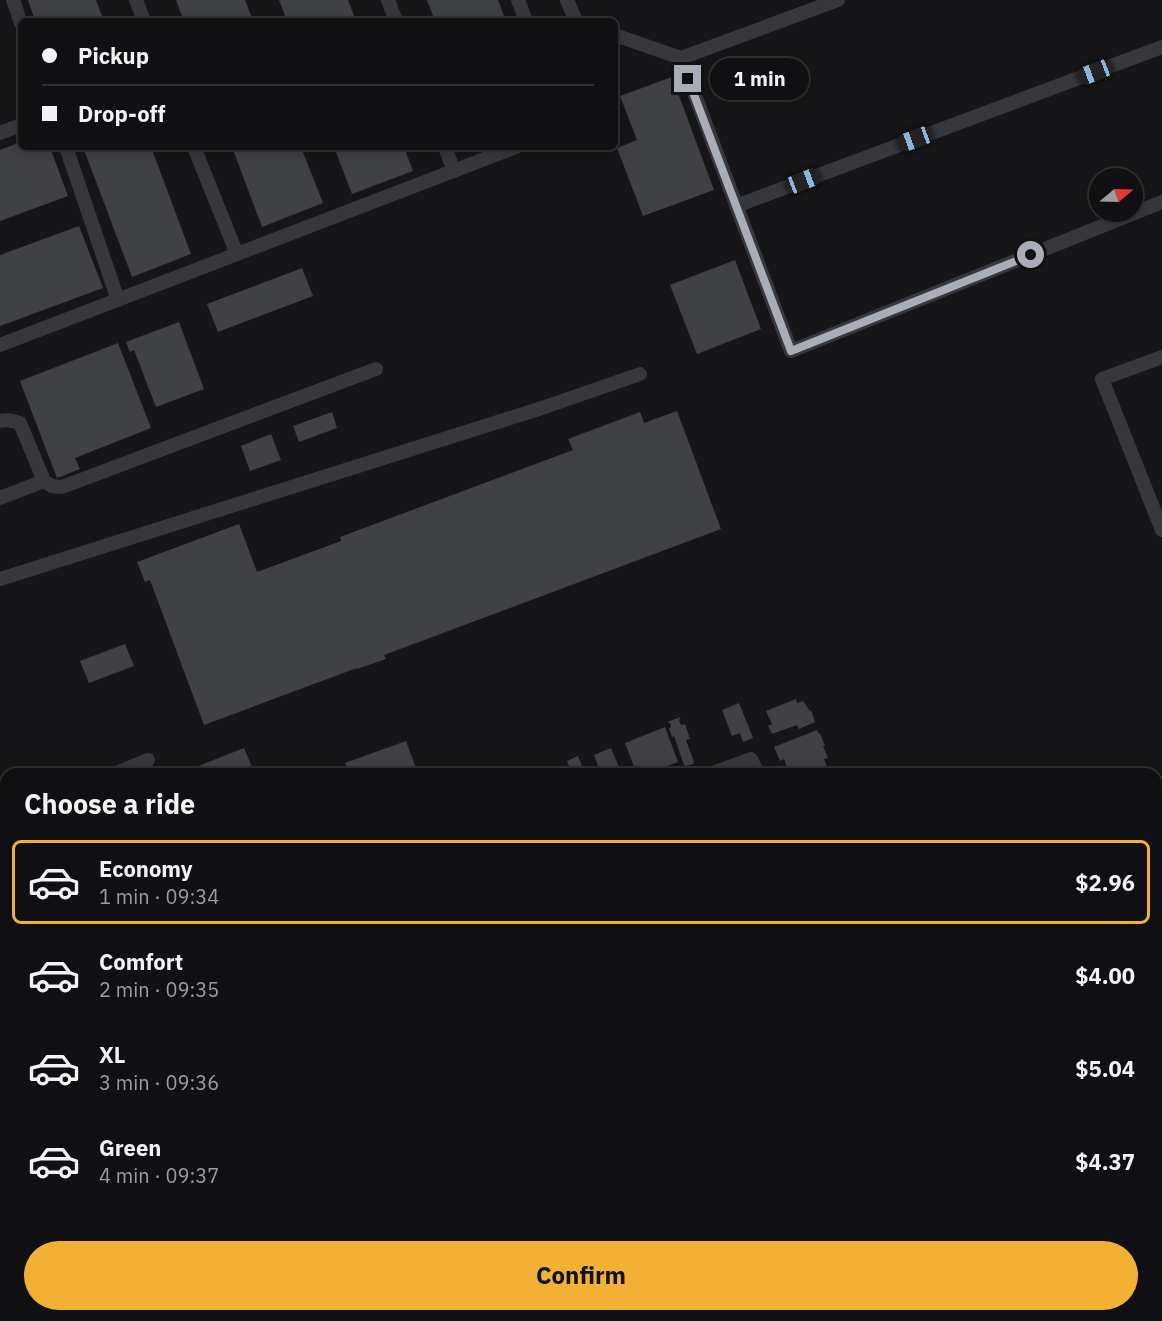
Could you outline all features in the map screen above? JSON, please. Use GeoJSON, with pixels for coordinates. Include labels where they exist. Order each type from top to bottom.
{"type":"FeatureCollection","features":[{"type":"Feature","properties":{"kind":"lane"},"geometry":{"type":"LineString","coordinates":[[13,0],[19,18]]}},
{"type":"Feature","properties":{"kind":"lane"},"geometry":{"type":"LineString","coordinates":[[136,0],[143,18]]}},
{"type":"Feature","properties":{"kind":"lane"},"geometry":{"type":"LineString","coordinates":[[388,0],[395,18]]}},
{"type":"Feature","properties":{"kind":"lane"},"geometry":{"type":"LineString","coordinates":[[518,0],[525,18]]}},
{"type":"Feature","properties":{"kind":"lane"},"geometry":{"type":"LineString","coordinates":[[567,0],[575,18]]}},
{"type":"Feature","properties":{"kind":"lane"},"geometry":{"type":"LineString","coordinates":[[618,36],[681,58],[838,0]]}},
{"type":"Feature","properties":{"kind":"lane"},"geometry":{"type":"LineString","coordinates":[[736,206],[1162,47]]}},
{"type":"Feature","properties":{"kind":"lane"},"geometry":{"type":"LineString","coordinates":[[681,58],[791,351],[1162,202]]}},
{"type":"Feature","properties":{"kind":"lane"},"geometry":{"type":"LineString","coordinates":[[0,133],[18,126]]}},
{"type":"Feature","properties":{"kind":"lane"},"geometry":{"type":"LineString","coordinates":[[67,150],[118,300]]}},
{"type":"Feature","properties":{"kind":"lane"},"geometry":{"type":"LineString","coordinates":[[195,150],[237,255]]}},
{"type":"Feature","properties":{"kind":"lane"},"geometry":{"type":"LineString","coordinates":[[446,150],[454,171]]}},
{"type":"Feature","properties":{"kind":"lane"},"geometry":{"type":"LineString","coordinates":[[0,345],[508,150]]}},
{"type":"Feature","properties":{"kind":"lane"},"geometry":{"type":"LineString","coordinates":[[1162,357],[1102,379],[1162,530]]}},
{"type":"Feature","properties":{"kind":"lane"},"geometry":{"type":"LineString","coordinates":[[0,421],[12,420],[20,423],[44,481],[52,486],[62,487],[376,369]]}},
{"type":"Feature","properties":{"kind":"lane"},"geometry":{"type":"LineString","coordinates":[[0,579],[542,408],[640,374]]}},
{"type":"Feature","properties":{"kind":"lane"},"geometry":{"type":"LineString","coordinates":[[0,498],[44,481]]}},
{"type":"Feature","properties":{"kind":"lane"},"geometry":{"type":"LineString","coordinates":[[726,768],[751,759],[755,768]]}},
{"type":"Feature","properties":{"kind":"lane"},"geometry":{"type":"LineString","coordinates":[[129,768],[148,760]]}},
{"type":"Feature","properties":{"kind":"building"},"geometry":{"type":"Polygon","coordinates":[[[28,0],[96,0],[103,18],[34,18],[28,0]]]}},
{"type":"Feature","properties":{"kind":"building"},"geometry":{"type":"Polygon","coordinates":[[[176,0],[245,0],[252,18],[183,18],[176,0]]]}},
{"type":"Feature","properties":{"kind":"building"},"geometry":{"type":"Polygon","coordinates":[[[279,0],[348,0],[355,18],[286,18],[279,0]]]}},
{"type":"Feature","properties":{"kind":"building"},"geometry":{"type":"Polygon","coordinates":[[[427,0],[498,0],[505,18],[434,18],[427,0]]]}},
{"type":"Feature","properties":{"kind":"building"},"geometry":{"type":"Polygon","coordinates":[[[672,77],[714,190],[643,216],[618,150],[618,148],[637,140],[620,96],[672,77]]]}},
{"type":"Feature","properties":{"kind":"building"},"geometry":{"type":"Polygon","coordinates":[[[18,143],[18,150],[51,150],[68,196],[0,221],[0,150],[18,143]]]}},
{"type":"Feature","properties":{"kind":"building"},"geometry":{"type":"Polygon","coordinates":[[[84,150],[152,150],[191,254],[132,277],[84,150]]]}},
{"type":"Feature","properties":{"kind":"building"},"geometry":{"type":"Polygon","coordinates":[[[233,150],[302,150],[323,203],[262,227],[233,150]]]}},
{"type":"Feature","properties":{"kind":"building"},"geometry":{"type":"Polygon","coordinates":[[[335,150],[405,150],[413,171],[352,194],[335,150]]]}},
{"type":"Feature","properties":{"kind":"building"},"geometry":{"type":"Polygon","coordinates":[[[79,226],[103,288],[0,326],[0,255],[79,226]]]}},
{"type":"Feature","properties":{"kind":"building"},"geometry":{"type":"Polygon","coordinates":[[[735,260],[761,329],[697,354],[670,285],[735,260]]]}},
{"type":"Feature","properties":{"kind":"building"},"geometry":{"type":"Polygon","coordinates":[[[302,268],[313,296],[218,332],[207,304],[302,268]]]}},
{"type":"Feature","properties":{"kind":"building"},"geometry":{"type":"Polygon","coordinates":[[[179,322],[204,389],[156,407],[134,350],[130,352],[126,342],[179,322]]]}},
{"type":"Feature","properties":{"kind":"building"},"geometry":{"type":"Polygon","coordinates":[[[118,343],[151,428],[75,458],[80,469],[57,478],[20,381],[118,343]]]}},
{"type":"Feature","properties":{"kind":"building"},"geometry":{"type":"Polygon","coordinates":[[[677,411],[721,529],[384,655],[386,659],[204,725],[150,580],[145,582],[137,562],[239,524],[257,572],[341,541],[340,537],[573,450],[568,439],[640,412],[644,423],[677,411]]]}},
{"type":"Feature","properties":{"kind":"building"},"geometry":{"type":"Polygon","coordinates":[[[332,412],[337,428],[299,442],[293,426],[332,412]]]}},
{"type":"Feature","properties":{"kind":"building"},"geometry":{"type":"Polygon","coordinates":[[[271,434],[281,460],[250,471],[241,446],[271,434]]]}},
{"type":"Feature","properties":{"kind":"building"},"geometry":{"type":"Polygon","coordinates":[[[125,644],[134,666],[89,683],[80,661],[125,644]]]}},
{"type":"Feature","properties":{"kind":"building"},"geometry":{"type":"Polygon","coordinates":[[[796,699],[797,703],[803,701],[811,710],[815,722],[799,729],[797,725],[772,734],[768,726],[772,724],[766,711],[796,699]]]}},
{"type":"Feature","properties":{"kind":"building"},"geometry":{"type":"Polygon","coordinates":[[[739,703],[753,738],[743,742],[740,733],[732,736],[722,710],[739,703]]]}},
{"type":"Feature","properties":{"kind":"building"},"geometry":{"type":"Polygon","coordinates":[[[681,717],[679,720],[681,725],[685,724],[690,739],[686,740],[694,762],[686,766],[674,736],[672,737],[670,723],[667,722],[681,717]]]}},
{"type":"Feature","properties":{"kind":"building"},"geometry":{"type":"Polygon","coordinates":[[[665,727],[678,762],[662,768],[635,768],[625,743],[665,727]]]}},
{"type":"Feature","properties":{"kind":"building"},"geometry":{"type":"Polygon","coordinates":[[[817,730],[825,746],[823,746],[828,758],[824,759],[828,768],[787,768],[784,759],[780,761],[774,747],[817,730]]]}},
{"type":"Feature","properties":{"kind":"building"},"geometry":{"type":"Polygon","coordinates":[[[406,741],[416,768],[347,768],[345,763],[406,741]]]}},
{"type":"Feature","properties":{"kind":"building"},"geometry":{"type":"Polygon","coordinates":[[[244,748],[252,768],[193,768],[244,748]]]}},
{"type":"Feature","properties":{"kind":"building"},"geometry":{"type":"Polygon","coordinates":[[[611,748],[619,768],[599,768],[594,755],[611,748]]]}},
{"type":"Feature","properties":{"kind":"building"},"geometry":{"type":"Polygon","coordinates":[[[578,756],[583,768],[564,768],[569,766],[567,761],[578,756]]]}},
{"type":"Feature","properties":{"kind":"route"},"geometry":{"type":"LineString","coordinates":[[688,79],[791,351],[1031,255]]}}]}
